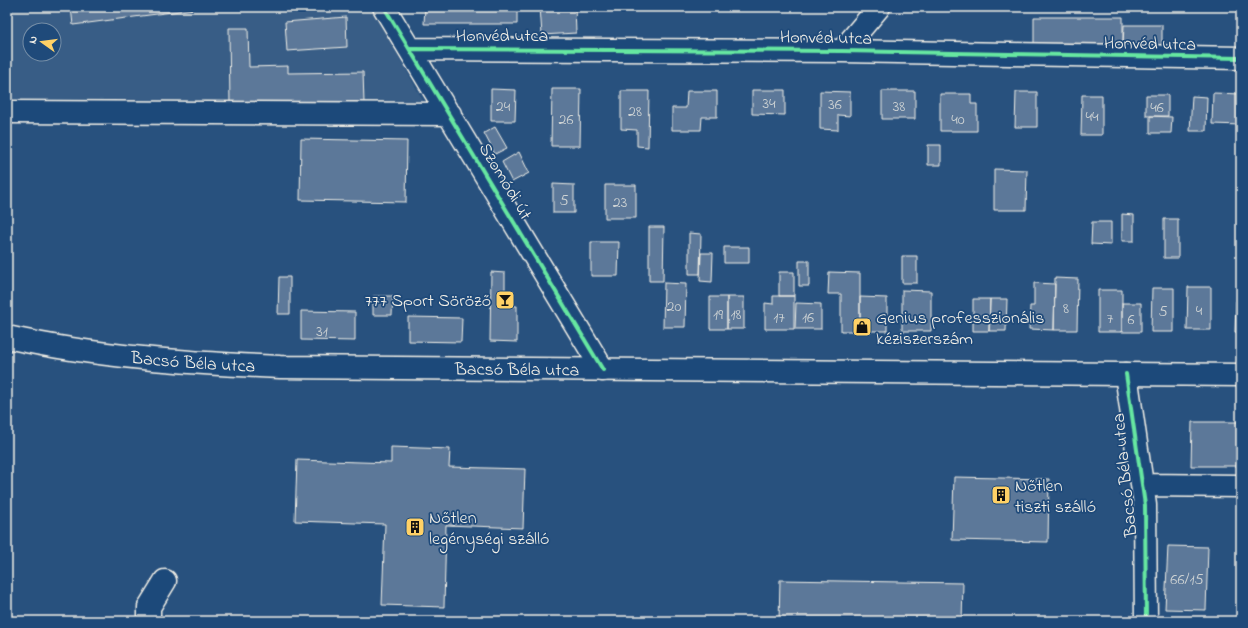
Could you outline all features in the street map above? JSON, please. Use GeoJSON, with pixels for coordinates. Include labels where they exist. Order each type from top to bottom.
{"type":"FeatureCollection","features":[{"type":"Feature","properties":{"kind":"street","name":"Szomódi út"},"geometry":{"type":"LineString","coordinates":[[384,7],[411,49],[603,370]]}},
{"type":"Feature","properties":{"kind":"street","name":"Honvéd utca"},"geometry":{"type":"LineString","coordinates":[[842,51],[879,7]]}},
{"type":"Feature","properties":{"kind":"street","name":"Honvéd utca"},"geometry":{"type":"LineString","coordinates":[[411,49],[842,51],[1241,58]]}},
{"type":"Feature","properties":{"kind":"street"},"geometry":{"type":"LineString","coordinates":[[7,112],[450,114]]}},
{"type":"Feature","properties":{"kind":"street","name":"Bacsó Béla utca"},"geometry":{"type":"LineString","coordinates":[[7,337],[39,344],[109,355],[181,362],[280,367],[1241,375]]}},
{"type":"Feature","properties":{"kind":"street","name":"Bacsó Béla utca"},"geometry":{"type":"LineString","coordinates":[[1126,374],[1145,509],[1146,621]]}},
{"type":"Feature","properties":{"kind":"street"},"geometry":{"type":"LineString","coordinates":[[1142,484],[1241,486]]}},
{"type":"Feature","properties":{"kind":"street"},"geometry":{"type":"LineString","coordinates":[[149,621],[150,607],[165,581]]}},
{"type":"Feature","properties":{"kind":"shaded area"},"geometry":{"type":"Polygon","coordinates":[[[7,7],[371,7],[429,111],[7,108],[7,7]]]}},
{"type":"Feature","properties":{"kind":"building"},"geometry":{"type":"Polygon","coordinates":[[[71,7],[194,7],[195,9],[73,25],[71,7]]]}},
{"type":"Feature","properties":{"kind":"building"},"geometry":{"type":"Polygon","coordinates":[[[425,7],[517,7],[517,24],[424,24],[425,7]]]}},
{"type":"Feature","properties":{"kind":"building"},"geometry":{"type":"Polygon","coordinates":[[[540,7],[575,7],[576,33],[542,35],[540,7]]]}},
{"type":"Feature","properties":{"kind":"building"},"geometry":{"type":"Polygon","coordinates":[[[346,17],[347,47],[287,51],[285,22],[346,17]]]}},
{"type":"Feature","properties":{"kind":"building"},"geometry":{"type":"Polygon","coordinates":[[[1034,17],[1123,17],[1123,45],[1034,45],[1034,17]]]}},
{"type":"Feature","properties":{"kind":"building"},"geometry":{"type":"Polygon","coordinates":[[[1124,25],[1162,25],[1162,45],[1123,45],[1124,25]]]}},
{"type":"Feature","properties":{"kind":"building"},"geometry":{"type":"Polygon","coordinates":[[[229,28],[248,28],[249,67],[288,66],[288,73],[363,72],[364,103],[230,106],[229,28]]]}},
{"type":"Feature","properties":{"kind":"building"},"geometry":{"type":"Polygon","coordinates":[[[491,89],[516,90],[515,121],[491,121],[491,89]]]}},
{"type":"Feature","properties":{"kind":"building"},"geometry":{"type":"Polygon","coordinates":[[[552,89],[581,89],[580,146],[551,146],[552,89]]]}},
{"type":"Feature","properties":{"kind":"building"},"geometry":{"type":"Polygon","coordinates":[[[752,90],[785,90],[785,115],[752,114],[752,90]]]}},
{"type":"Feature","properties":{"kind":"building"},"geometry":{"type":"Polygon","coordinates":[[[621,91],[649,91],[648,147],[637,146],[637,130],[621,129],[621,91]]]}},
{"type":"Feature","properties":{"kind":"building"},"geometry":{"type":"Polygon","coordinates":[[[687,91],[717,91],[717,117],[702,117],[701,130],[672,130],[672,108],[686,108],[687,91]]]}},
{"type":"Feature","properties":{"kind":"building"},"geometry":{"type":"Polygon","coordinates":[[[820,91],[850,92],[850,116],[838,115],[838,130],[820,129],[820,91]]]}},
{"type":"Feature","properties":{"kind":"building"},"geometry":{"type":"Polygon","coordinates":[[[882,91],[915,91],[915,119],[882,119],[882,91]]]}},
{"type":"Feature","properties":{"kind":"building"},"geometry":{"type":"Polygon","coordinates":[[[1016,92],[1037,92],[1037,127],[1015,127],[1016,92]]]}},
{"type":"Feature","properties":{"kind":"building"},"geometry":{"type":"Polygon","coordinates":[[[1213,93],[1241,94],[1241,125],[1212,124],[1213,93]]]}},
{"type":"Feature","properties":{"kind":"building"},"geometry":{"type":"Polygon","coordinates":[[[940,94],[971,94],[971,104],[977,104],[977,131],[940,131],[940,94]]]}},
{"type":"Feature","properties":{"kind":"building"},"geometry":{"type":"Polygon","coordinates":[[[1082,95],[1102,95],[1102,135],[1081,135],[1082,95]]]}},
{"type":"Feature","properties":{"kind":"building"},"geometry":{"type":"Polygon","coordinates":[[[1146,95],[1168,95],[1168,116],[1146,116],[1146,95]]]}},
{"type":"Feature","properties":{"kind":"building"},"geometry":{"type":"Polygon","coordinates":[[[1192,96],[1207,97],[1206,131],[1190,131],[1192,96]]]}},
{"type":"Feature","properties":{"kind":"building"},"geometry":{"type":"Polygon","coordinates":[[[1150,116],[1172,117],[1171,133],[1150,133],[1150,116]]]}},
{"type":"Feature","properties":{"kind":"building"},"geometry":{"type":"Polygon","coordinates":[[[495,127],[507,148],[495,154],[484,133],[495,127]]]}},
{"type":"Feature","properties":{"kind":"building"},"geometry":{"type":"Polygon","coordinates":[[[301,139],[407,141],[406,202],[300,200],[301,139]]]}},
{"type":"Feature","properties":{"kind":"building"},"geometry":{"type":"Polygon","coordinates":[[[928,145],[941,145],[941,165],[928,165],[928,145]]]}},
{"type":"Feature","properties":{"kind":"building"},"geometry":{"type":"Polygon","coordinates":[[[519,152],[529,173],[512,182],[502,162],[519,152]]]}},
{"type":"Feature","properties":{"kind":"building"},"geometry":{"type":"Polygon","coordinates":[[[994,169],[1027,170],[1026,210],[994,210],[994,169]]]}},
{"type":"Feature","properties":{"kind":"building"},"geometry":{"type":"Polygon","coordinates":[[[553,184],[574,185],[574,213],[553,213],[553,184]]]}},
{"type":"Feature","properties":{"kind":"building"},"geometry":{"type":"Polygon","coordinates":[[[605,185],[636,185],[636,218],[605,218],[605,185]]]}},
{"type":"Feature","properties":{"kind":"building"},"geometry":{"type":"Polygon","coordinates":[[[1240,212],[1241,268],[1239,268],[1240,212]]]}},
{"type":"Feature","properties":{"kind":"building"},"geometry":{"type":"Polygon","coordinates":[[[1122,214],[1134,215],[1134,241],[1122,241],[1122,214]]]}},
{"type":"Feature","properties":{"kind":"building"},"geometry":{"type":"Polygon","coordinates":[[[1164,219],[1178,219],[1178,258],[1164,258],[1164,219]]]}},
{"type":"Feature","properties":{"kind":"building"},"geometry":{"type":"Polygon","coordinates":[[[1092,222],[1111,222],[1111,245],[1091,244],[1092,222]]]}},
{"type":"Feature","properties":{"kind":"building"},"geometry":{"type":"Polygon","coordinates":[[[649,227],[664,227],[663,281],[649,281],[649,227]]]}},
{"type":"Feature","properties":{"kind":"building"},"geometry":{"type":"Polygon","coordinates":[[[689,233],[701,234],[700,274],[689,274],[689,233]]]}},
{"type":"Feature","properties":{"kind":"building"},"geometry":{"type":"Polygon","coordinates":[[[591,242],[619,242],[618,276],[591,276],[591,242]]]}},
{"type":"Feature","properties":{"kind":"building"},"geometry":{"type":"Polygon","coordinates":[[[724,247],[749,247],[749,263],[724,263],[724,247]]]}},
{"type":"Feature","properties":{"kind":"building"},"geometry":{"type":"Polygon","coordinates":[[[701,253],[713,253],[712,282],[700,281],[701,253]]]}},
{"type":"Feature","properties":{"kind":"building"},"geometry":{"type":"Polygon","coordinates":[[[902,256],[917,256],[917,283],[902,283],[902,256]]]}},
{"type":"Feature","properties":{"kind":"building"},"geometry":{"type":"Polygon","coordinates":[[[799,261],[809,261],[809,286],[799,286],[799,261]]]}},
{"type":"Feature","properties":{"kind":"building"},"geometry":{"type":"Polygon","coordinates":[[[491,272],[505,273],[505,291],[509,291],[509,306],[517,306],[517,342],[490,341],[491,272]]]}},
{"type":"Feature","properties":{"kind":"building"},"geometry":{"type":"Polygon","coordinates":[[[779,272],[794,272],[794,296],[779,296],[779,272]]]}},
{"type":"Feature","properties":{"kind":"building"},"geometry":{"type":"Polygon","coordinates":[[[829,272],[860,273],[860,331],[841,331],[841,294],[828,294],[829,272]]]}},
{"type":"Feature","properties":{"kind":"building"},"geometry":{"type":"Polygon","coordinates":[[[279,277],[290,277],[290,314],[278,314],[279,277]]]}},
{"type":"Feature","properties":{"kind":"building"},"geometry":{"type":"Polygon","coordinates":[[[1055,278],[1078,279],[1077,330],[1054,330],[1055,278]]]}},
{"type":"Feature","properties":{"kind":"building"},"geometry":{"type":"Polygon","coordinates":[[[664,283],[686,284],[685,327],[663,327],[664,283]]]}},
{"type":"Feature","properties":{"kind":"building"},"geometry":{"type":"Polygon","coordinates":[[[1034,283],[1055,284],[1054,330],[1029,329],[1030,306],[1034,306],[1034,283]]]}},
{"type":"Feature","properties":{"kind":"building"},"geometry":{"type":"Polygon","coordinates":[[[1188,287],[1211,287],[1211,330],[1187,330],[1188,287]]]}},
{"type":"Feature","properties":{"kind":"building"},"geometry":{"type":"Polygon","coordinates":[[[1152,288],[1174,288],[1174,332],[1151,332],[1152,288]]]}},
{"type":"Feature","properties":{"kind":"building"},"geometry":{"type":"Polygon","coordinates":[[[902,290],[931,291],[931,331],[902,331],[902,290]]]}},
{"type":"Feature","properties":{"kind":"building"},"geometry":{"type":"Polygon","coordinates":[[[1098,290],[1122,290],[1122,332],[1098,332],[1098,290]]]}},
{"type":"Feature","properties":{"kind":"building"},"geometry":{"type":"Polygon","coordinates":[[[373,296],[393,296],[392,315],[373,315],[373,296]]]}},
{"type":"Feature","properties":{"kind":"building"},"geometry":{"type":"Polygon","coordinates":[[[773,296],[794,296],[794,329],[765,329],[765,303],[773,304],[773,296]]]}},
{"type":"Feature","properties":{"kind":"building"},"geometry":{"type":"Polygon","coordinates":[[[710,297],[727,297],[727,329],[710,329],[710,297]]]}},
{"type":"Feature","properties":{"kind":"building"},"geometry":{"type":"Polygon","coordinates":[[[727,297],[744,297],[744,329],[727,329],[727,297]]]}},
{"type":"Feature","properties":{"kind":"building"},"geometry":{"type":"Polygon","coordinates":[[[860,297],[887,298],[887,331],[860,331],[860,297]]]}},
{"type":"Feature","properties":{"kind":"building"},"geometry":{"type":"Polygon","coordinates":[[[973,299],[990,299],[989,331],[973,331],[973,299]]]}},
{"type":"Feature","properties":{"kind":"building"},"geometry":{"type":"Polygon","coordinates":[[[990,299],[1007,299],[1006,331],[989,331],[990,299]]]}},
{"type":"Feature","properties":{"kind":"building"},"geometry":{"type":"Polygon","coordinates":[[[1236,301],[1241,301],[1241,333],[1235,332],[1236,301]]]}},
{"type":"Feature","properties":{"kind":"building"},"geometry":{"type":"Polygon","coordinates":[[[796,303],[821,304],[821,329],[795,329],[796,303]]]}},
{"type":"Feature","properties":{"kind":"building"},"geometry":{"type":"Polygon","coordinates":[[[1122,303],[1141,303],[1141,332],[1122,332],[1122,303]]]}},
{"type":"Feature","properties":{"kind":"building"},"geometry":{"type":"Polygon","coordinates":[[[301,311],[355,312],[355,341],[301,340],[301,311]]]}},
{"type":"Feature","properties":{"kind":"building"},"geometry":{"type":"Polygon","coordinates":[[[408,317],[462,318],[461,342],[408,341],[408,317]]]}},
{"type":"Feature","properties":{"kind":"building"},"geometry":{"type":"Polygon","coordinates":[[[1192,422],[1241,422],[1241,466],[1191,466],[1192,422]]]}},
{"type":"Feature","properties":{"kind":"building","name":"Nőtlen legénységi szálló"},"geometry":{"type":"Polygon","coordinates":[[[391,447],[450,449],[449,467],[525,469],[523,528],[446,525],[444,607],[382,605],[385,524],[295,521],[297,460],[391,463],[391,447]]]}},
{"type":"Feature","properties":{"kind":"building","name":"Nőtlen tiszti szálló"},"geometry":{"type":"Polygon","coordinates":[[[954,477],[1049,479],[1048,542],[952,540],[954,477]]]}},
{"type":"Feature","properties":{"kind":"building"},"geometry":{"type":"Polygon","coordinates":[[[1168,546],[1208,547],[1206,610],[1165,609],[1168,546]]]}},
{"type":"Feature","properties":{"kind":"building"},"geometry":{"type":"Polygon","coordinates":[[[780,580],[963,583],[962,621],[779,621],[780,580]]]}},
{"type":"Feature","properties":{"kind":"cycle path"},"geometry":{"type":"LineString","coordinates":[[384,7],[603,370]]}},
{"type":"Feature","properties":{"kind":"cycle path"},"geometry":{"type":"LineString","coordinates":[[411,49],[842,51],[1241,58]]}},
{"type":"Feature","properties":{"kind":"cycle path"},"geometry":{"type":"LineString","coordinates":[[1126,374],[1145,505],[1146,621]]}},
{"type":"Feature","properties":{"kind":"place","name":"777 Sport Söröző"},"geometry":{"type":"Point","coordinates":[505,300]}},
{"type":"Feature","properties":{"kind":"place","name":"Genius professzionális kéziszerszám"},"geometry":{"type":"Point","coordinates":[862,327]}},
{"type":"Feature","properties":{"kind":"place","name":"Nőtlen tiszti szálló"},"geometry":{"type":"Point","coordinates":[1001,495]}},
{"type":"Feature","properties":{"kind":"place","name":"Nőtlen legénységi szálló"},"geometry":{"type":"Point","coordinates":[415,527]}}]}
